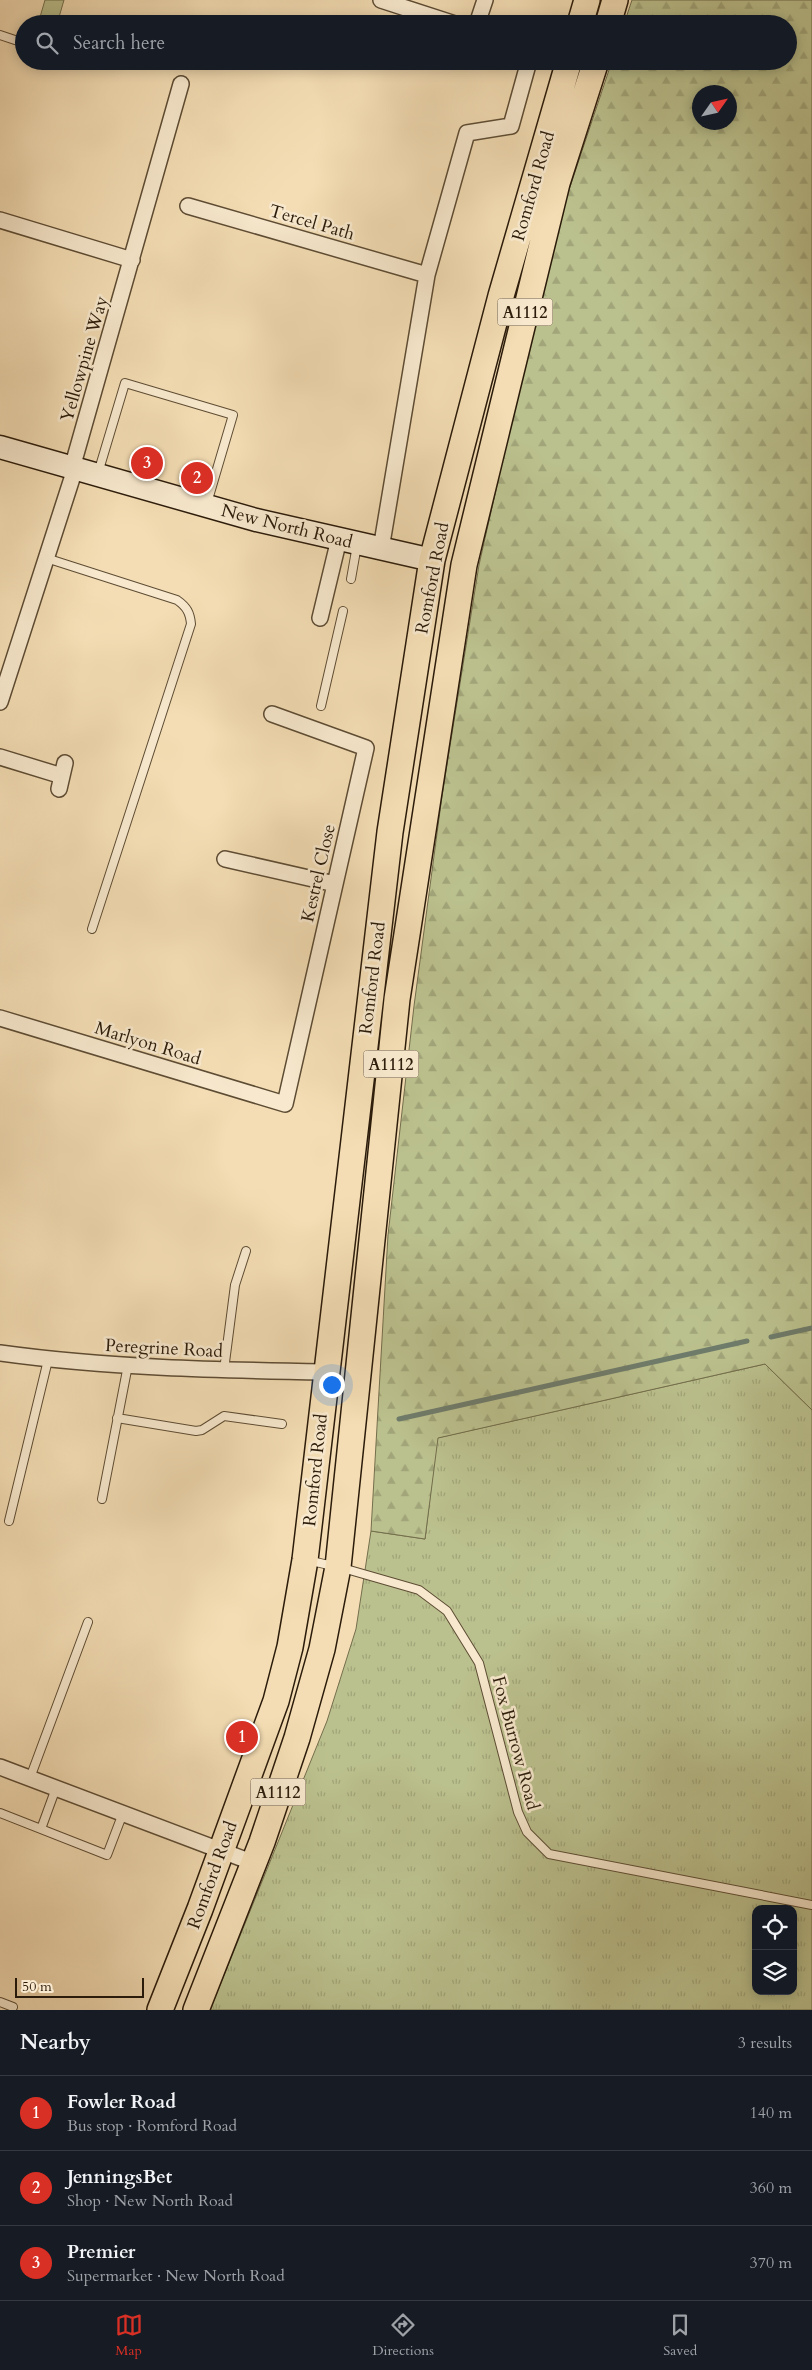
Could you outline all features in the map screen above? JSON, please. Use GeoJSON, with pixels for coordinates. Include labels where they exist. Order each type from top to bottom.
{"type":"FeatureCollection","features":[{"type":"Feature","properties":{"kind":"main road"},"geometry":{"type":"LineString","coordinates":[[583,15],[587,0]]}},
{"type":"Feature","properties":{"kind":"main road"},"geometry":{"type":"LineString","coordinates":[[611,15],[615,0]]}},
{"type":"Feature","properties":{"kind":"main road","name":"Romford Road"},"geometry":{"type":"LineString","coordinates":[[160,2010],[276,1701],[290,1647],[306,1560],[326,1372],[388,852],[432,560],[501,296],[566,70]]}},
{"type":"Feature","properties":{"kind":"main road","name":"Romford Road"},"geometry":{"type":"LineString","coordinates":[[196,2010],[254,1863],[309,1697],[322,1649],[338,1567],[397,999],[464,565],[557,183],[593,70]]}},
{"type":"Feature","properties":{"kind":"main road"},"geometry":{"type":"LineString","coordinates":[[432,560],[464,565]]}},
{"type":"Feature","properties":{"kind":"street"},"geometry":{"type":"LineString","coordinates":[[381,0],[427,15]]}},
{"type":"Feature","properties":{"kind":"street"},"geometry":{"type":"LineString","coordinates":[[480,15],[485,0]]}},
{"type":"Feature","properties":{"kind":"street"},"geometry":{"type":"LineString","coordinates":[[381,549],[427,275],[467,133],[511,126],[527,70]]}},
{"type":"Feature","properties":{"kind":"street","name":"Yellowpine Way"},"geometry":{"type":"LineString","coordinates":[[73,468],[181,84]]}},
{"type":"Feature","properties":{"kind":"street","name":"Tercel Path"},"geometry":{"type":"LineString","coordinates":[[188,206],[427,275]]}},
{"type":"Feature","properties":{"kind":"street"},"geometry":{"type":"LineString","coordinates":[[0,220],[132,260]]}},
{"type":"Feature","properties":{"kind":"street","name":"New North Road"},"geometry":{"type":"LineString","coordinates":[[0,447],[206,506],[432,560]]}},
{"type":"Feature","properties":{"kind":"street"},"geometry":{"type":"LineString","coordinates":[[0,702],[73,468]]}},
{"type":"Feature","properties":{"kind":"street"},"geometry":{"type":"LineString","coordinates":[[320,618],[348,541]]}},
{"type":"Feature","properties":{"kind":"street","name":"Kestrel Close"},"geometry":{"type":"LineString","coordinates":[[272,714],[366,748],[285,1104]]}},
{"type":"Feature","properties":{"kind":"street"},"geometry":{"type":"LineString","coordinates":[[0,757],[62,776]]}},
{"type":"Feature","properties":{"kind":"street"},"geometry":{"type":"LineString","coordinates":[[225,859],[335,884]]}},
{"type":"Feature","properties":{"kind":"street","name":"Marlyon Road"},"geometry":{"type":"LineString","coordinates":[[0,1018],[285,1104]]}},
{"type":"Feature","properties":{"kind":"street","name":"Peregrine Road"},"geometry":{"type":"LineString","coordinates":[[0,1353],[48,1360],[128,1365],[224,1370],[326,1372]]}},
{"type":"Feature","properties":{"kind":"street"},"geometry":{"type":"LineString","coordinates":[[0,1767],[254,1863]]}},
{"type":"Feature","properties":{"kind":"lane"},"geometry":{"type":"LineString","coordinates":[[0,35],[15,40]]}},
{"type":"Feature","properties":{"kind":"lane"},"geometry":{"type":"LineString","coordinates":[[97,475],[125,383],[233,415],[206,506]]}},
{"type":"Feature","properties":{"kind":"lane"},"geometry":{"type":"LineString","coordinates":[[348,541],[350,579]]}},
{"type":"Feature","properties":{"kind":"lane"},"geometry":{"type":"LineString","coordinates":[[46,558],[177,600],[187,608],[191,617],[191,624],[92,929]]}},
{"type":"Feature","properties":{"kind":"lane"},"geometry":{"type":"LineString","coordinates":[[321,706],[343,611]]}},
{"type":"Feature","properties":{"kind":"lane"},"geometry":{"type":"LineString","coordinates":[[224,1370],[235,1285],[246,1251]]}},
{"type":"Feature","properties":{"kind":"lane"},"geometry":{"type":"LineString","coordinates":[[9,1521],[48,1360]]}},
{"type":"Feature","properties":{"kind":"lane"},"geometry":{"type":"LineString","coordinates":[[102,1499],[128,1365]]}},
{"type":"Feature","properties":{"kind":"lane"},"geometry":{"type":"LineString","coordinates":[[117,1418],[196,1432],[224,1416],[282,1424]]}},
{"type":"Feature","properties":{"kind":"lane","name":"Fox Burrow Road"},"geometry":{"type":"LineString","coordinates":[[306,1560],[338,1567],[418,1590],[447,1611],[479,1663],[518,1812],[527,1832],[549,1854],[812,1905]]}},
{"type":"Feature","properties":{"kind":"lane"},"geometry":{"type":"LineString","coordinates":[[30,1778],[88,1622]]}},
{"type":"Feature","properties":{"kind":"lane"},"geometry":{"type":"LineString","coordinates":[[41,1829],[56,1788]]}},
{"type":"Feature","properties":{"kind":"lane"},"geometry":{"type":"LineString","coordinates":[[0,1814],[107,1855],[123,1813]]}},
{"type":"Feature","properties":{"kind":"lane"},"geometry":{"type":"LineString","coordinates":[[0,2002],[13,2007]]}},
{"type":"Feature","properties":{"kind":"green space"},"geometry":{"type":"Polygon","coordinates":[[[45,0],[64,0],[60,15],[41,15],[45,0]]]}},
{"type":"Feature","properties":{"kind":"green space"},"geometry":{"type":"Polygon","coordinates":[[[632,0],[812,0],[812,1410],[765,1364],[438,1438],[425,1539],[371,1531],[388,1235],[414,1006],[442,796],[479,565],[529,343],[565,202],[609,70],[797,70],[797,15],[627,15],[632,0]]]}},
{"type":"Feature","properties":{"kind":"green space"},"geometry":{"type":"Polygon","coordinates":[[[765,1364],[812,1410],[812,2010],[210,2010],[327,1721],[356,1629],[371,1531],[425,1539],[437,1438],[765,1364]]]}},
{"type":"Feature","properties":{"kind":"waterway"},"geometry":{"type":"LineString","coordinates":[[771,1337],[812,1328]]}},
{"type":"Feature","properties":{"kind":"waterway"},"geometry":{"type":"LineString","coordinates":[[399,1419],[747,1341]]}},
{"type":"Feature","properties":{"kind":"place","name":"Premier"},"geometry":{"type":"Point","coordinates":[147,463]}},
{"type":"Feature","properties":{"kind":"place","name":"JenningsBet"},"geometry":{"type":"Point","coordinates":[197,478]}},
{"type":"Feature","properties":{"kind":"place","name":"Fowler Road"},"geometry":{"type":"Point","coordinates":[242,1737]}}]}
